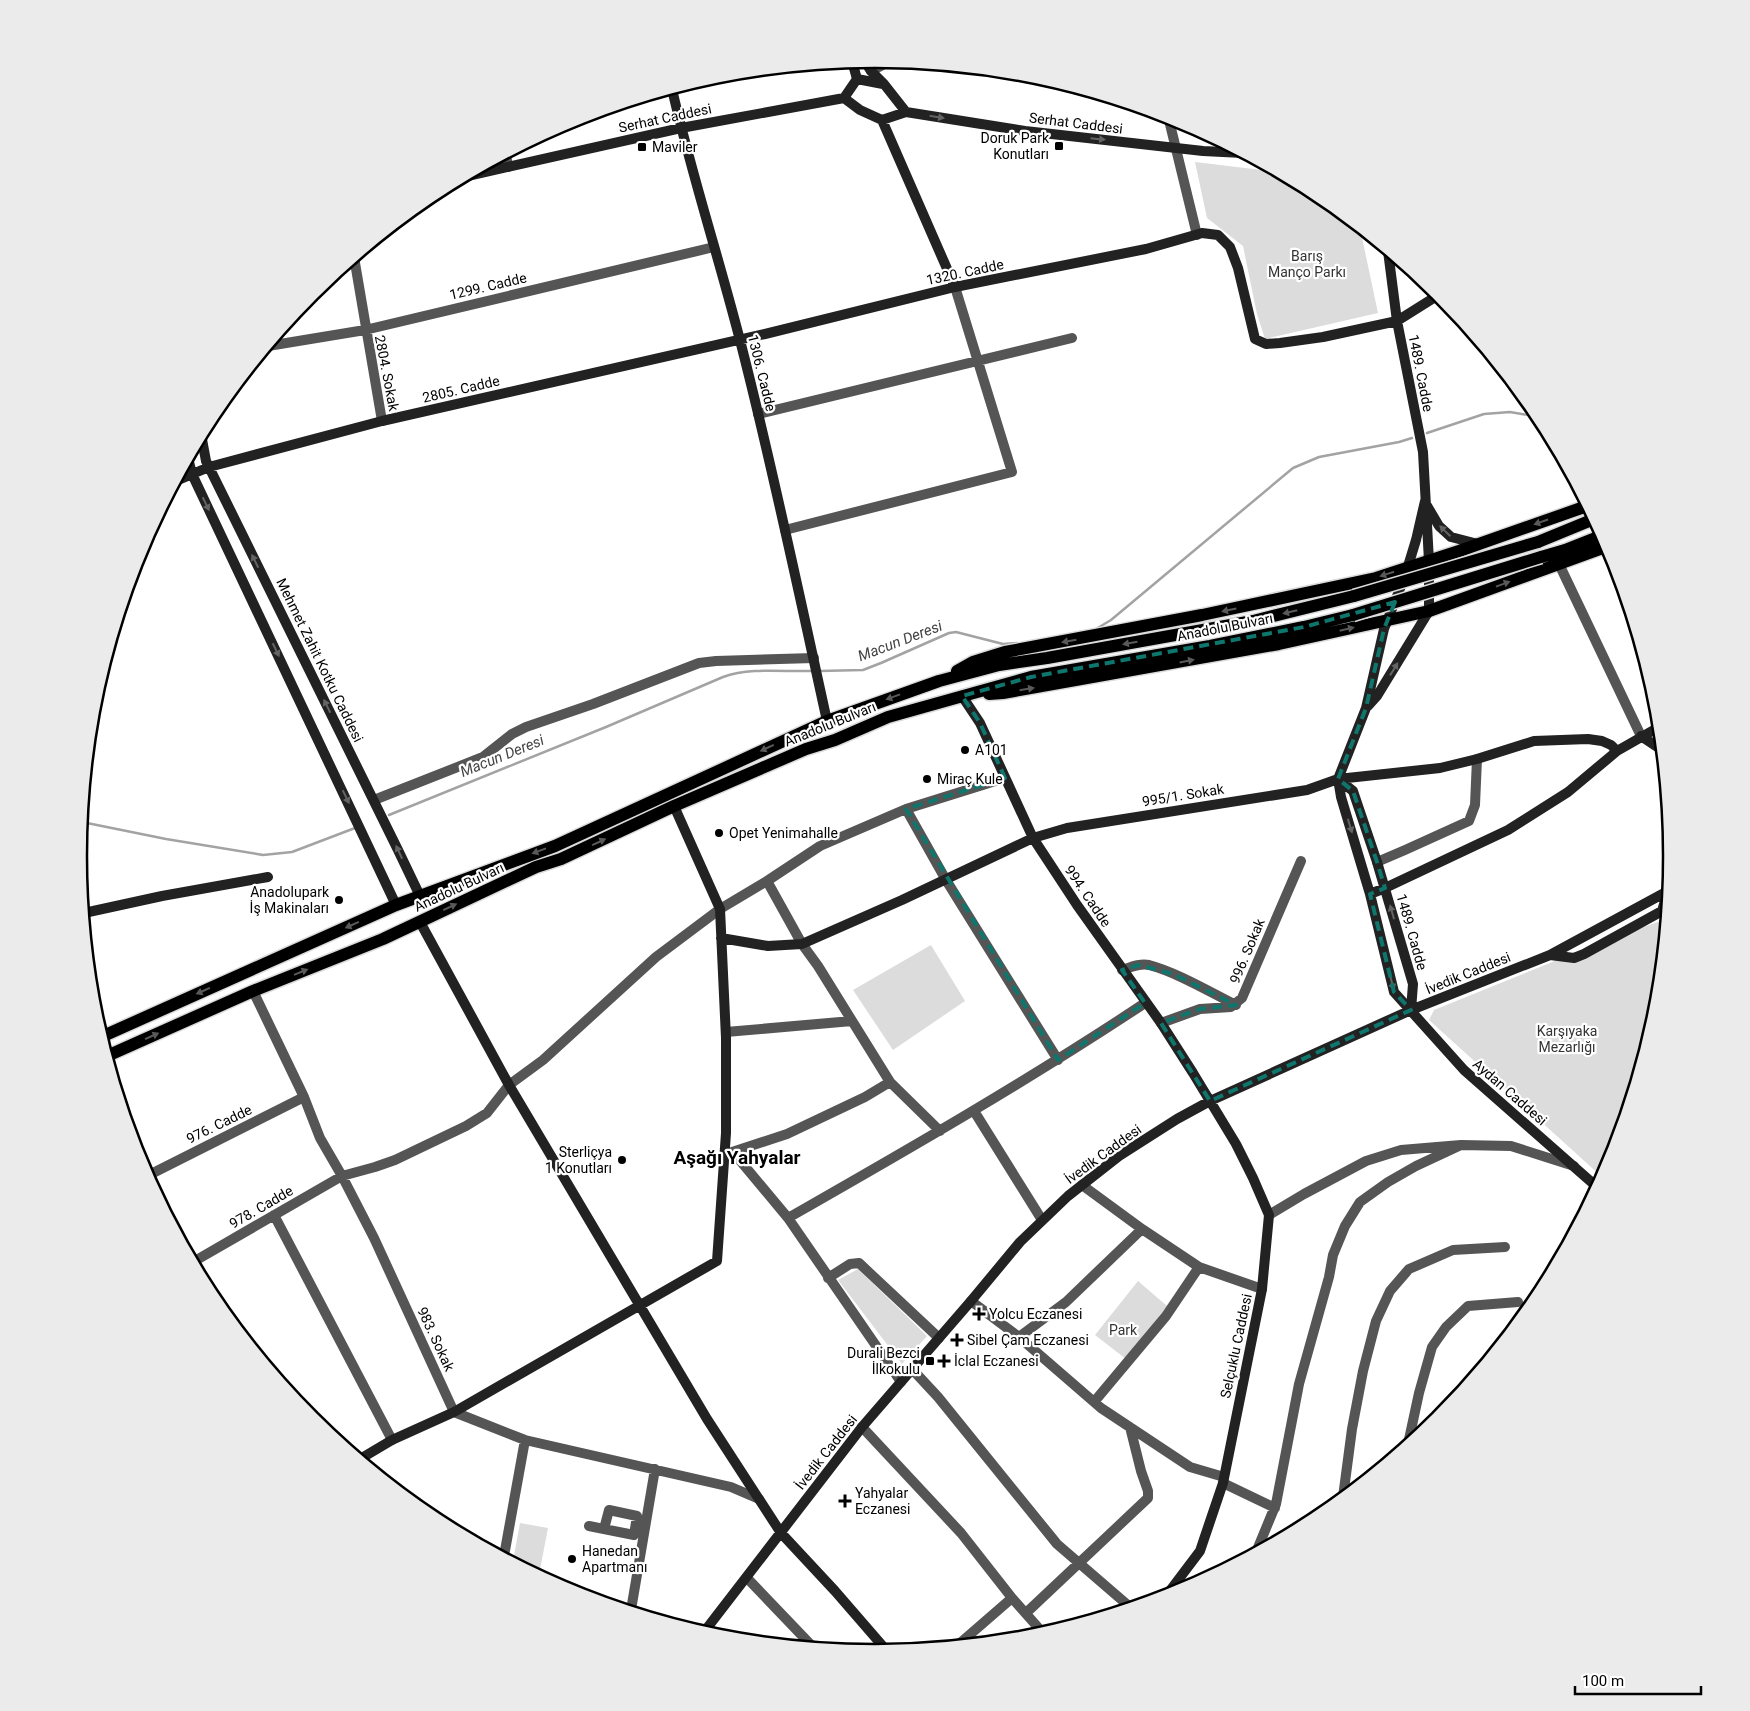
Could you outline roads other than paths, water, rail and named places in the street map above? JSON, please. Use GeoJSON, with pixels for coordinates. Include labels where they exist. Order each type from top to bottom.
{"type":"FeatureCollection","features":[{"type":"Feature","properties":{"kind":"main road"},"geometry":{"type":"LineString","coordinates":[[939,681],[974,662],[1005,652],[1211,614],[1376,578],[1582,508]]}},
{"type":"Feature","properties":{"kind":"main road","name":"Anadolu Bulvarı"},"geometry":{"type":"LineString","coordinates":[[108,1034],[396,906],[555,846],[827,721],[939,681],[999,665],[1252,621],[1354,596],[1538,542],[1588,521]]}},
{"type":"Feature","properties":{"kind":"main road","name":"Anadolu Bulvarı"},"geometry":{"type":"LineString","coordinates":[[113,1053],[253,991],[383,939],[536,867],[561,859],[674,806],[806,749],[835,740],[888,717],[1031,676],[1210,646],[1353,615],[1565,550],[1596,538]]}},
{"type":"Feature","properties":{"kind":"main road"},"geometry":{"type":"LineString","coordinates":[[962,696],[1003,693],[1111,675],[1280,644],[1429,611],[1601,549]]}},
{"type":"Feature","properties":{"kind":"street"},"geometry":{"type":"LineString","coordinates":[[785,530],[1012,472],[955,287],[882,120],[860,110],[844,98],[857,79],[854,68]]}},
{"type":"Feature","properties":{"kind":"street"},"geometry":{"type":"LineString","coordinates":[[870,68],[906,112]]}},
{"type":"Feature","properties":{"kind":"street"},"geometry":{"type":"LineString","coordinates":[[857,79],[884,84]]}},
{"type":"Feature","properties":{"kind":"street","name":"1306. Cadde"},"geometry":{"type":"LineString","coordinates":[[673,94],[740,340],[785,530],[827,721]]}},
{"type":"Feature","properties":{"kind":"street","name":"Serhat Caddesi"},"geometry":{"type":"LineString","coordinates":[[481,173],[681,128],[844,98]]}},
{"type":"Feature","properties":{"kind":"street","name":"Serhat Caddesi"},"geometry":{"type":"LineString","coordinates":[[882,120],[906,112],[1024,131],[1230,152]]}},
{"type":"Feature","properties":{"kind":"street"},"geometry":{"type":"LineString","coordinates":[[1170,125],[1197,235],[1218,235],[1230,247],[1238,268],[1254,339],[1266,344],[1322,337],[1397,321],[1433,299]]}},
{"type":"Feature","properties":{"kind":"street"},"geometry":{"type":"LineString","coordinates":[[507,159],[508,167]]}},
{"type":"Feature","properties":{"kind":"street","name":"1320. Cadde"},"geometry":{"type":"LineString","coordinates":[[740,340],[955,287],[1146,249],[1197,235]]}},
{"type":"Feature","properties":{"kind":"street","name":"1299. Cadde"},"geometry":{"type":"LineString","coordinates":[[276,345],[365,330],[714,247]]}},
{"type":"Feature","properties":{"kind":"street","name":"1489. Cadde"},"geometry":{"type":"LineString","coordinates":[[1366,708],[1377,696],[1429,611],[1429,561],[1422,452],[1397,321],[1389,258]]}},
{"type":"Feature","properties":{"kind":"street","name":"2804. Sokak"},"geometry":{"type":"LineString","coordinates":[[355,263],[382,421]]}},
{"type":"Feature","properties":{"kind":"street"},"geometry":{"type":"LineString","coordinates":[[758,414],[1072,338]]}},
{"type":"Feature","properties":{"kind":"street","name":"2805. Cadde"},"geometry":{"type":"LineString","coordinates":[[184,477],[209,467],[382,421],[740,340]]}},
{"type":"Feature","properties":{"kind":"street","name":"Mehmet Zahit Kotku Caddesi"},"geometry":{"type":"LineString","coordinates":[[203,445],[206,461],[420,896]]}},
{"type":"Feature","properties":{"kind":"street"},"geometry":{"type":"LineString","coordinates":[[190,466],[192,474],[396,906]]}},
{"type":"Feature","properties":{"kind":"street"},"geometry":{"type":"LineString","coordinates":[[1425,501],[1439,526],[1451,538],[1478,544]]}},
{"type":"Feature","properties":{"kind":"street","name":"1489. Cadde"},"geometry":{"type":"LineString","coordinates":[[1411,1010],[1413,984],[1377,862],[1353,791],[1338,779],[1366,708],[1384,629],[1416,540],[1425,501]]}},
{"type":"Feature","properties":{"kind":"street"},"geometry":{"type":"LineString","coordinates":[[1559,564],[1641,736],[1655,745]]}},
{"type":"Feature","properties":{"kind":"street"},"geometry":{"type":"LineString","coordinates":[[374,800],[483,756],[512,734],[526,728],[699,663],[716,661],[814,662]]}},
{"type":"Feature","properties":{"kind":"street","name":"994. Cadde"},"geometry":{"type":"LineString","coordinates":[[962,696],[980,723],[1032,838],[1122,970],[1161,1023],[1210,1101]]}},
{"type":"Feature","properties":{"kind":"street"},"geometry":{"type":"LineString","coordinates":[[1370,894],[1508,830],[1568,792],[1618,751],[1652,730]]}},
{"type":"Feature","properties":{"kind":"street","name":"995/1. Sokak"},"geometry":{"type":"LineString","coordinates":[[802,944],[946,880],[1032,838],[1067,828],[1307,790],[1338,779],[1440,768],[1477,759],[1534,741],[1588,739],[1602,741],[1618,751]]}},
{"type":"Feature","properties":{"kind":"street"},"geometry":{"type":"LineString","coordinates":[[1377,862],[1469,821],[1474,805],[1477,759]]}},
{"type":"Feature","properties":{"kind":"street","name":"978. Cadde"},"geometry":{"type":"LineString","coordinates":[[199,1259],[342,1176],[395,1160],[466,1126],[487,1113],[509,1085],[543,1060],[656,958],[720,908],[767,881],[820,846],[906,809],[1005,778]]}},
{"type":"Feature","properties":{"kind":"street"},"geometry":{"type":"LineString","coordinates":[[1338,779],[1341,797],[1370,894],[1394,992],[1411,1010]]}},
{"type":"Feature","properties":{"kind":"street"},"geometry":{"type":"LineString","coordinates":[[365,1456],[392,1440],[454,1412],[718,1261],[729,1153],[720,908],[674,806]]}},
{"type":"Feature","properties":{"kind":"street"},"geometry":{"type":"LineString","coordinates":[[906,809],[946,880],[1058,1060]]}},
{"type":"Feature","properties":{"kind":"street","name":"996. Sokak"},"geometry":{"type":"LineString","coordinates":[[1161,1023],[1200,1008],[1226,1008],[1236,1005],[1242,998],[1301,861]]}},
{"type":"Feature","properties":{"kind":"street"},"geometry":{"type":"LineString","coordinates":[[89,912],[162,896],[268,877]]}},
{"type":"Feature","properties":{"kind":"street"},"geometry":{"type":"LineString","coordinates":[[767,881],[802,944],[818,966],[890,1082],[940,1131]]}},
{"type":"Feature","properties":{"kind":"street","name":"İvedik Caddesi"},"geometry":{"type":"LineString","coordinates":[[709,1625],[862,1427],[1020,1242],[1082,1185],[1139,1143],[1210,1101],[1411,1010],[1550,955],[1661,895]]}},
{"type":"Feature","properties":{"kind":"street"},"geometry":{"type":"LineString","coordinates":[[1550,955],[1574,958],[1661,912]]}},
{"type":"Feature","properties":{"kind":"street"},"geometry":{"type":"LineString","coordinates":[[420,922],[509,1085],[707,1419],[781,1533],[881,1644]]}},
{"type":"Feature","properties":{"kind":"street"},"geometry":{"type":"LineString","coordinates":[[721,938],[768,946],[802,944]]}},
{"type":"Feature","properties":{"kind":"street"},"geometry":{"type":"LineString","coordinates":[[1122,970],[1139,965],[1149,965],[1173,974],[1236,1005]]}},
{"type":"Feature","properties":{"kind":"street","name":"983. Sokak"},"geometry":{"type":"LineString","coordinates":[[253,991],[304,1097],[320,1138],[374,1238],[454,1412]]}},
{"type":"Feature","properties":{"kind":"street"},"geometry":{"type":"LineString","coordinates":[[788,1218],[974,1111],[1058,1060],[1145,1002]]}},
{"type":"Feature","properties":{"kind":"street","name":"Aydan Caddesi"},"geometry":{"type":"LineString","coordinates":[[1411,1010],[1464,1070],[1592,1182]]}},
{"type":"Feature","properties":{"kind":"street"},"geometry":{"type":"LineString","coordinates":[[726,1032],[852,1021]]}},
{"type":"Feature","properties":{"kind":"street"},"geometry":{"type":"LineString","coordinates":[[729,1153],[787,1134],[866,1097],[890,1082]]}},
{"type":"Feature","properties":{"kind":"street","name":"976. Cadde"},"geometry":{"type":"LineString","coordinates":[[154,1173],[304,1097]]}},
{"type":"Feature","properties":{"kind":"street","name":"Selçuklu Caddesi"},"geometry":{"type":"LineString","coordinates":[[1174,1585],[1200,1551],[1223,1480],[1262,1289],[1269,1215],[1249,1169],[1210,1101]]}},
{"type":"Feature","properties":{"kind":"street"},"geometry":{"type":"LineString","coordinates":[[974,1111],[1042,1220]]}},
{"type":"Feature","properties":{"kind":"street"},"geometry":{"type":"LineString","coordinates":[[1260,1543],[1275,1508],[1299,1384],[1329,1277],[1333,1255],[1345,1226],[1360,1202],[1388,1182],[1416,1166],[1462,1146]]}},
{"type":"Feature","properties":{"kind":"street"},"geometry":{"type":"LineString","coordinates":[[1269,1215],[1366,1161],[1401,1150],[1462,1146],[1511,1146],[1574,1166]]}},
{"type":"Feature","properties":{"kind":"street"},"geometry":{"type":"LineString","coordinates":[[729,1153],[788,1218],[901,1382]]}},
{"type":"Feature","properties":{"kind":"street"},"geometry":{"type":"LineString","coordinates":[[1082,1185],[1142,1229],[1199,1266],[1262,1289]]}},
{"type":"Feature","properties":{"kind":"street"},"geometry":{"type":"LineString","coordinates":[[274,1215],[392,1440]]}},
{"type":"Feature","properties":{"kind":"street"},"geometry":{"type":"LineString","coordinates":[[1019,1337],[1066,1302],[1142,1229]]}},
{"type":"Feature","properties":{"kind":"street"},"geometry":{"type":"LineString","coordinates":[[1345,1488],[1352,1430],[1364,1371],[1376,1321],[1390,1291],[1409,1270],[1453,1250],[1505,1247]]}},
{"type":"Feature","properties":{"kind":"street"},"geometry":{"type":"LineString","coordinates":[[828,1278],[850,1264],[856,1262],[862,1265],[939,1338]]}},
{"type":"Feature","properties":{"kind":"street"},"geometry":{"type":"LineString","coordinates":[[1094,1402],[1166,1316],[1199,1266]]}},
{"type":"Feature","properties":{"kind":"street"},"geometry":{"type":"LineString","coordinates":[[971,1301],[1019,1337],[1094,1402],[1130,1427],[1190,1467],[1223,1480],[1275,1508]]}},
{"type":"Feature","properties":{"kind":"street"},"geometry":{"type":"LineString","coordinates":[[1410,1434],[1432,1347],[1446,1327],[1468,1306],[1518,1302]]}},
{"type":"Feature","properties":{"kind":"street"},"geometry":{"type":"LineString","coordinates":[[912,1369],[938,1397],[1057,1544],[1125,1603]]}},
{"type":"Feature","properties":{"kind":"street"},"geometry":{"type":"LineString","coordinates":[[454,1412],[526,1440],[731,1487],[759,1499]]}},
{"type":"Feature","properties":{"kind":"street"},"geometry":{"type":"LineString","coordinates":[[862,1427],[961,1533],[1012,1598],[1038,1626]]}},
{"type":"Feature","properties":{"kind":"street"},"geometry":{"type":"LineString","coordinates":[[1026,1613],[1148,1498],[1148,1491],[1130,1427]]}},
{"type":"Feature","properties":{"kind":"street"},"geometry":{"type":"LineString","coordinates":[[505,1551],[526,1440]]}},
{"type":"Feature","properties":{"kind":"street"},"geometry":{"type":"LineString","coordinates":[[632,1605],[655,1469]]}},
{"type":"Feature","properties":{"kind":"street"},"geometry":{"type":"LineString","coordinates":[[589,1526],[604,1529]]}},
{"type":"Feature","properties":{"kind":"street"},"geometry":{"type":"LineString","coordinates":[[746,1578],[807,1640]]}},
{"type":"Feature","properties":{"kind":"street"},"geometry":{"type":"LineString","coordinates":[[967,1638],[1012,1598]]}},
{"type":"Feature","properties":{"kind":"waterway","name":"Macun Deresi"},"geometry":{"type":"LineString","coordinates":[[1427,433],[1484,414],[1510,412],[1528,415]]}},
{"type":"Feature","properties":{"kind":"waterway","name":"Macun Deresi"},"geometry":{"type":"LineString","coordinates":[[1096,629],[1111,620],[1293,468],[1319,457],[1412,438]]}},
{"type":"Feature","properties":{"kind":"waterway","name":"Macun Deresi"},"geometry":{"type":"LineString","coordinates":[[819,671],[863,670],[949,633],[956,632],[1003,644],[1017,643]]}},
{"type":"Feature","properties":{"kind":"waterway","name":"Macun Deresi"},"geometry":{"type":"LineString","coordinates":[[389,815],[606,727],[723,677],[756,671],[814,671]]}},
{"type":"Feature","properties":{"kind":"waterway","name":"Macun Deresi"},"geometry":{"type":"LineString","coordinates":[[88,823],[166,839],[263,855],[292,852],[355,828]]}},
{"type":"Feature","properties":{"kind":"place","name":"Doruk Park Konutları"},"geometry":{"type":"Point","coordinates":[1059,146]}},
{"type":"Feature","properties":{"kind":"place","name":"Maviler"},"geometry":{"type":"Point","coordinates":[642,147]}},
{"type":"Feature","properties":{"kind":"place","name":"A101"},"geometry":{"type":"Point","coordinates":[965,750]}},
{"type":"Feature","properties":{"kind":"place","name":"Miraç Kule"},"geometry":{"type":"Point","coordinates":[927,779]}},
{"type":"Feature","properties":{"kind":"place","name":"Opet Yenimahalle"},"geometry":{"type":"Point","coordinates":[719,833]}},
{"type":"Feature","properties":{"kind":"place","name":"Anadolupark İş Makinaları"},"geometry":{"type":"Point","coordinates":[339,900]}},
{"type":"Feature","properties":{"kind":"place","name":"Sterliçya 1 Konutları"},"geometry":{"type":"Point","coordinates":[622,1160]}},
{"type":"Feature","properties":{"kind":"place","name":"Yolcu Eczanesi"},"geometry":{"type":"Point","coordinates":[979,1314]}},
{"type":"Feature","properties":{"kind":"place","name":"Sibel Çam Eczanesi"},"geometry":{"type":"Point","coordinates":[957,1340]}},
{"type":"Feature","properties":{"kind":"place","name":"Durali Bezci İlkokulu"},"geometry":{"type":"Point","coordinates":[930,1361]}},
{"type":"Feature","properties":{"kind":"place","name":"İclal Eczanesi"},"geometry":{"type":"Point","coordinates":[944,1361]}},
{"type":"Feature","properties":{"kind":"place","name":"Yahyalar Eczanesi"},"geometry":{"type":"Point","coordinates":[845,1501]}},
{"type":"Feature","properties":{"kind":"place","name":"Hanedan Apartmanı"},"geometry":{"type":"Point","coordinates":[572,1559]}},
{"type":"Feature","properties":{"kind":"district","name":"Aşağı Yahyalar"},"geometry":{"type":"Point","coordinates":[737,1157]}},
{"type":"Feature","properties":{"kind":"park label","name":"Barış Manço Parkı"},"geometry":{"type":"Point","coordinates":[1307,264]}},
{"type":"Feature","properties":{"kind":"park label","name":"Karşıyaka Mezarlığı"},"geometry":{"type":"Point","coordinates":[1567,1040]}},
{"type":"Feature","properties":{"kind":"park label","name":"Park"},"geometry":{"type":"Point","coordinates":[1123,1330]}}]}
